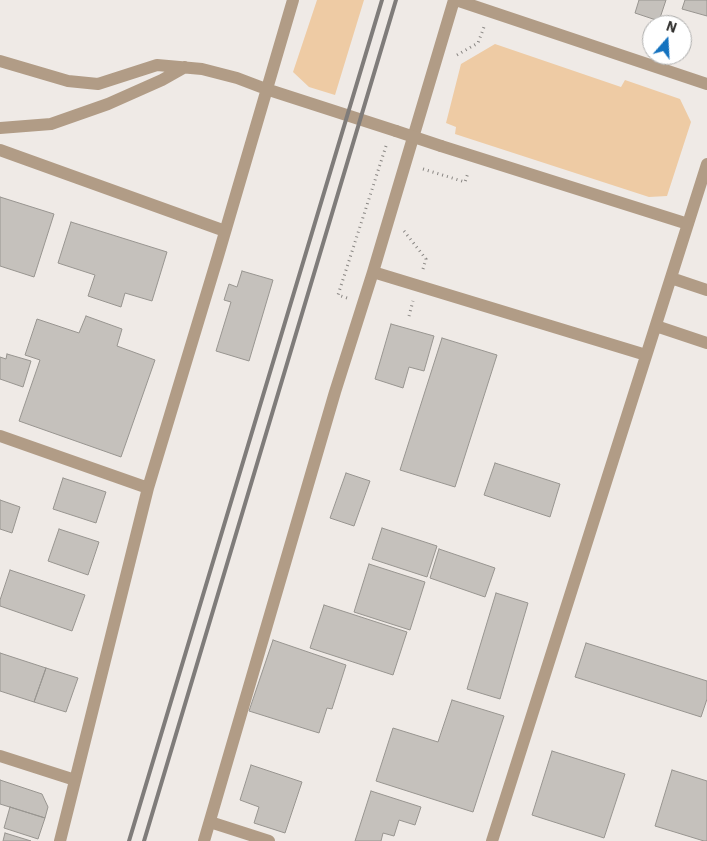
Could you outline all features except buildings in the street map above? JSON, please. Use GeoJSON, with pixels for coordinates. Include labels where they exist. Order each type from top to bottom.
{"type":"FeatureCollection","features":[{"type":"Feature","properties":{"kind":"street"},"geometry":{"type":"LineString","coordinates":[[60,841],[148,488],[293,0]]}},
{"type":"Feature","properties":{"kind":"street"},"geometry":{"type":"LineString","coordinates":[[204,841],[330,411],[455,0],[707,84]]}},
{"type":"Feature","properties":{"kind":"street"},"geometry":{"type":"LineString","coordinates":[[0,61],[68,80],[98,84],[157,65],[202,69],[237,78],[441,146],[688,224]]}},
{"type":"Feature","properties":{"kind":"street"},"geometry":{"type":"LineString","coordinates":[[0,128],[51,124],[108,104],[162,80],[185,67]]}},
{"type":"Feature","properties":{"kind":"street"},"geometry":{"type":"LineString","coordinates":[[0,150],[225,231]]}},
{"type":"Feature","properties":{"kind":"street"},"geometry":{"type":"LineString","coordinates":[[492,841],[707,164]]}},
{"type":"Feature","properties":{"kind":"street"},"geometry":{"type":"LineString","coordinates":[[373,272],[646,355]]}},
{"type":"Feature","properties":{"kind":"street"},"geometry":{"type":"LineString","coordinates":[[671,278],[707,290]]}},
{"type":"Feature","properties":{"kind":"street"},"geometry":{"type":"LineString","coordinates":[[656,326],[707,343]]}},
{"type":"Feature","properties":{"kind":"street"},"geometry":{"type":"LineString","coordinates":[[0,436],[148,488]]}},
{"type":"Feature","properties":{"kind":"street"},"geometry":{"type":"LineString","coordinates":[[0,756],[75,780]]}},
{"type":"Feature","properties":{"kind":"street"},"geometry":{"type":"LineString","coordinates":[[210,822],[269,841]]}},
{"type":"Feature","properties":{"kind":"path"},"geometry":{"type":"LineString","coordinates":[[363,303],[338,295],[386,146]]}},
{"type":"Feature","properties":{"kind":"path"},"geometry":{"type":"LineString","coordinates":[[423,169],[465,182],[468,173]]}},
{"type":"Feature","properties":{"kind":"shaded area"},"geometry":{"type":"Polygon","coordinates":[[[317,0],[364,0],[335,95],[309,87],[293,72],[317,0]]]}},
{"type":"Feature","properties":{"kind":"shaded area"},"geometry":{"type":"Polygon","coordinates":[[[495,44],[621,87],[625,80],[680,99],[691,122],[667,196],[649,197],[455,134],[456,127],[446,123],[461,64],[495,44]]]}},
{"type":"Feature","properties":{"kind":"railway"},"geometry":{"type":"LineString","coordinates":[[129,841],[382,0]]}},
{"type":"Feature","properties":{"kind":"railway"},"geometry":{"type":"LineString","coordinates":[[144,841],[396,0]]}}]}
